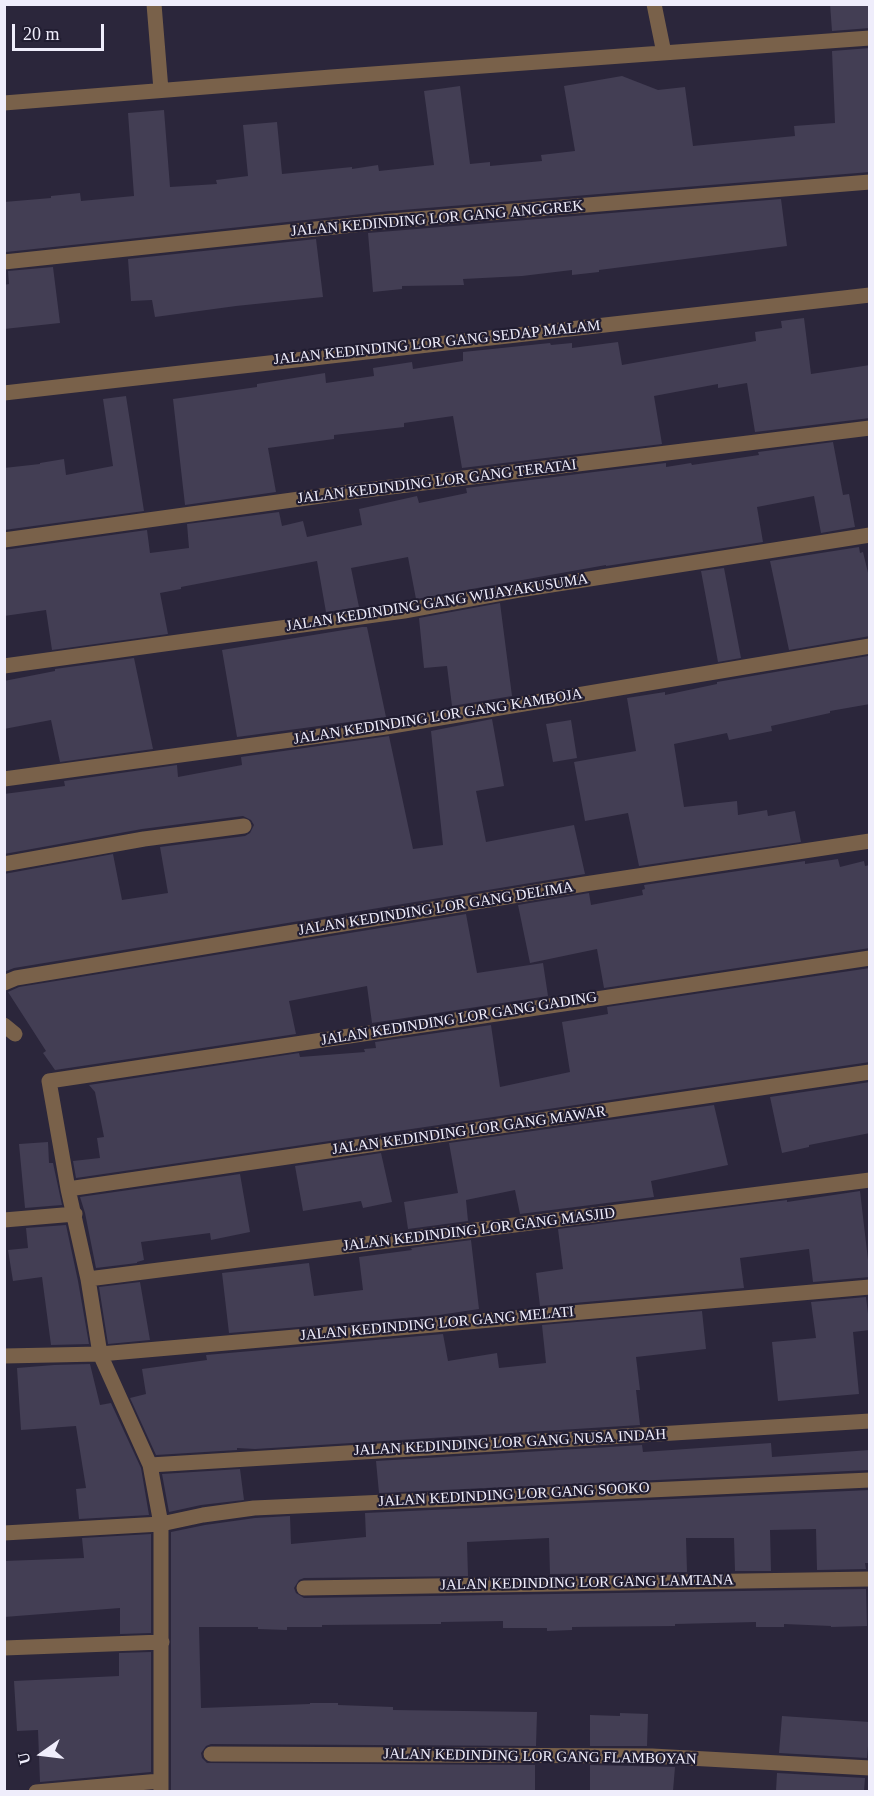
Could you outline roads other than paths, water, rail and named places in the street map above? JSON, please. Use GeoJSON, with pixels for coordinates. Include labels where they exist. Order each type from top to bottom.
{"type":"FeatureCollection","features":[{"type":"Feature","properties":{"kind":"street"},"geometry":{"type":"LineString","coordinates":[[154,4],[160,90]]}},
{"type":"Feature","properties":{"kind":"street"},"geometry":{"type":"LineString","coordinates":[[654,4],[664,53]]}},
{"type":"Feature","properties":{"kind":"street"},"geometry":{"type":"LineString","coordinates":[[4,103],[870,38]]}},
{"type":"Feature","properties":{"kind":"street","name":"JALAN KEDINDING LOR GANG ANGGREK"},"geometry":{"type":"LineString","coordinates":[[4,262],[391,221],[870,182]]}},
{"type":"Feature","properties":{"kind":"street","name":"JALAN KEDINDING LOR GANG SEDAP MALAM"},"geometry":{"type":"LineString","coordinates":[[4,393],[870,295]]}},
{"type":"Feature","properties":{"kind":"street","name":"JALAN KEDINDING LOR GANG TERATAI"},"geometry":{"type":"LineString","coordinates":[[4,540],[350,492],[870,428]]}},
{"type":"Feature","properties":{"kind":"street","name":"JALAN KEDINDING GANG WIJAYAKUSUMA"},"geometry":{"type":"LineString","coordinates":[[4,666],[404,611],[519,590],[870,535]]}},
{"type":"Feature","properties":{"kind":"street","name":"JALAN KEDINDING LOR GANG KAMBOJA"},"geometry":{"type":"LineString","coordinates":[[4,778],[386,727],[870,646]]}},
{"type":"Feature","properties":{"kind":"street"},"geometry":{"type":"LineString","coordinates":[[4,864],[144,839],[244,826]]}},
{"type":"Feature","properties":{"kind":"street","name":"JALAN KEDINDING LOR GANG DELIMA"},"geometry":{"type":"LineString","coordinates":[[4,983],[16,978],[562,888],[870,842]]}},
{"type":"Feature","properties":{"kind":"street","name":"JALAN KEDINDING LOR GANG GADING"},"geometry":{"type":"LineString","coordinates":[[68,1189],[49,1081],[870,958]]}},
{"type":"Feature","properties":{"kind":"street","name":"JALAN KEDINDING LOR GANG MAWAR"},"geometry":{"type":"LineString","coordinates":[[68,1189],[870,1072]]}},
{"type":"Feature","properties":{"kind":"street","name":"JALAN KEDINDING LOR GANG MASJID"},"geometry":{"type":"LineString","coordinates":[[88,1279],[870,1180]]}},
{"type":"Feature","properties":{"kind":"street"},"geometry":{"type":"LineString","coordinates":[[36,1791],[161,1786],[161,1524],[150,1465],[100,1354],[88,1279],[68,1189]]}},
{"type":"Feature","properties":{"kind":"street"},"geometry":{"type":"LineString","coordinates":[[4,1220],[75,1214]]}},
{"type":"Feature","properties":{"kind":"street","name":"JALAN KEDINDING LOR GANG MELATI"},"geometry":{"type":"LineString","coordinates":[[4,1356],[100,1354],[870,1287]]}},
{"type":"Feature","properties":{"kind":"street","name":"JALAN KEDINDING LOR GANG NUSA INDAH"},"geometry":{"type":"LineString","coordinates":[[150,1465],[870,1421]]}},
{"type":"Feature","properties":{"kind":"street","name":"JALAN KEDINDING LOR GANG SOOKO"},"geometry":{"type":"LineString","coordinates":[[4,1533],[161,1524],[254,1508],[870,1480]]}},
{"type":"Feature","properties":{"kind":"street","name":"JALAN KEDINDING LOR GANG LAMTANA"},"geometry":{"type":"LineString","coordinates":[[304,1588],[870,1579]]}},
{"type":"Feature","properties":{"kind":"street"},"geometry":{"type":"LineString","coordinates":[[4,1648],[162,1642]]}},
{"type":"Feature","properties":{"kind":"street","name":"JALAN KEDINDING LOR GANG FLAMBOYAN"},"geometry":{"type":"LineString","coordinates":[[211,1754],[652,1756],[870,1768]]}}]}
